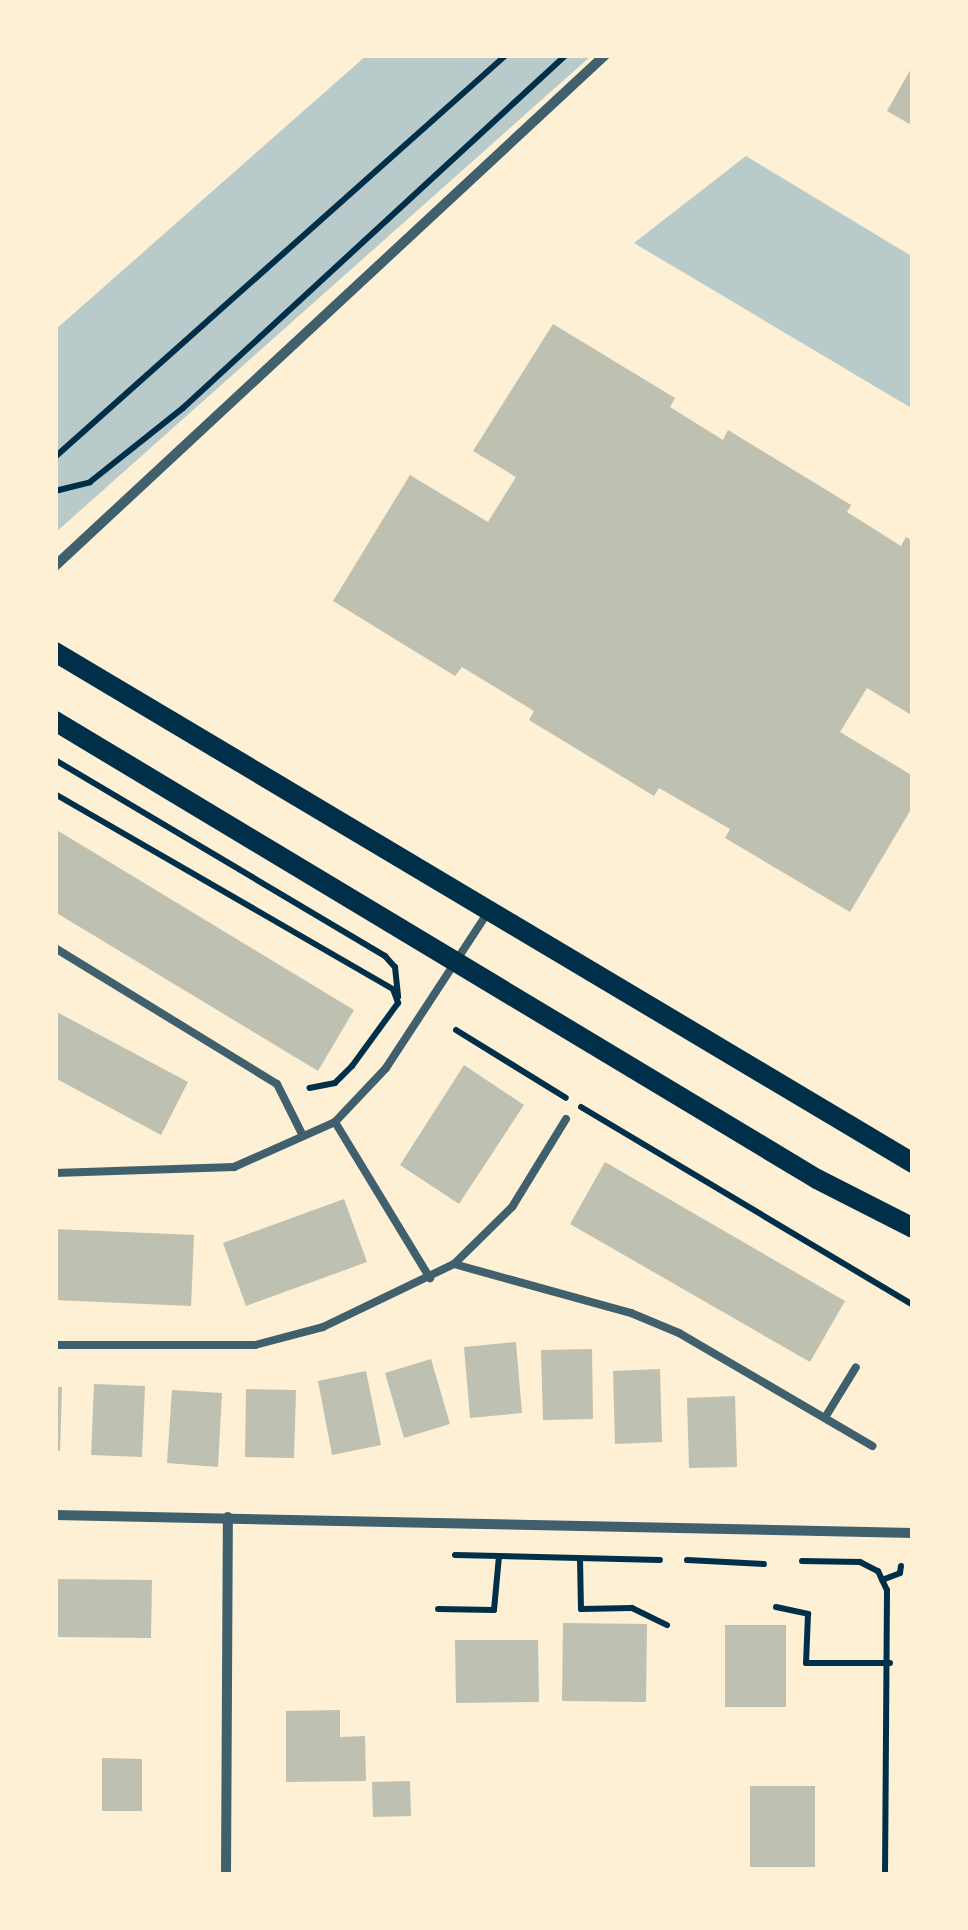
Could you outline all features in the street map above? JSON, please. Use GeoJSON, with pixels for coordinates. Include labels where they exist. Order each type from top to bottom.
{"type":"FeatureCollection","features":[{"type":"Feature","properties":{"kind":"main road"},"geometry":{"type":"LineString","coordinates":[[55,652],[913,1162]]}},
{"type":"Feature","properties":{"kind":"main road"},"geometry":{"type":"LineString","coordinates":[[55,721],[817,1179],[913,1228]]}},
{"type":"Feature","properties":{"kind":"street"},"geometry":{"type":"LineString","coordinates":[[55,566],[606,55]]}},
{"type":"Feature","properties":{"kind":"street"},"geometry":{"type":"LineString","coordinates":[[55,1515],[913,1533]]}},
{"type":"Feature","properties":{"kind":"street"},"geometry":{"type":"LineString","coordinates":[[226,1875],[228,1517]]}},
{"type":"Feature","properties":{"kind":"lane"},"geometry":{"type":"LineString","coordinates":[[55,1173],[234,1167],[334,1122],[386,1068],[489,911]]}},
{"type":"Feature","properties":{"kind":"lane"},"geometry":{"type":"LineString","coordinates":[[55,948],[278,1084],[302,1136]]}},
{"type":"Feature","properties":{"kind":"lane"},"geometry":{"type":"LineString","coordinates":[[55,1345],[254,1345],[323,1327],[454,1264],[512,1207],[566,1119]]}},
{"type":"Feature","properties":{"kind":"lane"},"geometry":{"type":"LineString","coordinates":[[334,1122],[430,1278]]}},
{"type":"Feature","properties":{"kind":"lane"},"geometry":{"type":"LineString","coordinates":[[454,1264],[647,1319],[826,1416],[872,1446]]}},
{"type":"Feature","properties":{"kind":"lane"},"geometry":{"type":"LineString","coordinates":[[826,1416],[856,1367]]}},
{"type":"Feature","properties":{"kind":"path"},"geometry":{"type":"LineString","coordinates":[[55,457],[506,55]]}},
{"type":"Feature","properties":{"kind":"path"},"geometry":{"type":"LineString","coordinates":[[55,491],[90,482],[183,408],[566,55]]}},
{"type":"Feature","properties":{"kind":"path"},"geometry":{"type":"LineString","coordinates":[[55,760],[385,956],[399,981],[398,1003],[335,1083],[309,1088]]}},
{"type":"Feature","properties":{"kind":"path"},"geometry":{"type":"LineString","coordinates":[[55,794],[393,989],[398,1003]]}},
{"type":"Feature","properties":{"kind":"path"},"geometry":{"type":"LineString","coordinates":[[456,1030],[911,1304]]}},
{"type":"Feature","properties":{"kind":"path"},"geometry":{"type":"LineString","coordinates":[[455,1554],[660,1560]]}},
{"type":"Feature","properties":{"kind":"path"},"geometry":{"type":"LineString","coordinates":[[438,1610],[494,1610],[499,1556]]}},
{"type":"Feature","properties":{"kind":"path"},"geometry":{"type":"LineString","coordinates":[[580,1558],[580,1609],[632,1608],[668,1626]]}},
{"type":"Feature","properties":{"kind":"path"},"geometry":{"type":"LineString","coordinates":[[687,1560],[764,1564]]}},
{"type":"Feature","properties":{"kind":"path"},"geometry":{"type":"LineString","coordinates":[[802,1561],[860,1562],[882,1580],[890,1663],[885,1875]]}},
{"type":"Feature","properties":{"kind":"path"},"geometry":{"type":"LineString","coordinates":[[882,1580],[900,1572],[901,1566]]}},
{"type":"Feature","properties":{"kind":"path"},"geometry":{"type":"LineString","coordinates":[[776,1606],[808,1614],[806,1663],[890,1663]]}},
{"type":"Feature","properties":{"kind":"shaded area"},"geometry":{"type":"Polygon","coordinates":[[[367,55],[592,55],[55,533],[55,330],[367,55]]]}},
{"type":"Feature","properties":{"kind":"shaded area"},"geometry":{"type":"Polygon","coordinates":[[[746,156],[913,257],[913,409],[634,243],[746,156]]]}},
{"type":"Feature","properties":{"kind":"building"},"geometry":{"type":"Polygon","coordinates":[[[913,65],[913,126],[887,111],[913,65]]]}},
{"type":"Feature","properties":{"kind":"building"},"geometry":{"type":"Polygon","coordinates":[[[553,324],[675,398],[670,407],[723,440],[728,430],[851,505],[847,512],[901,546],[906,537],[913,541],[913,716],[867,688],[840,732],[913,776],[913,806],[850,912],[725,838],[730,829],[659,788],[654,796],[529,720],[534,711],[462,667],[455,676],[333,601],[410,475],[488,522],[516,477],[473,451],[553,324]]]}},
{"type":"Feature","properties":{"kind":"building"},"geometry":{"type":"Polygon","coordinates":[[[55,829],[354,1010],[318,1071],[55,912],[55,829]]]}},
{"type":"Feature","properties":{"kind":"building"},"geometry":{"type":"Polygon","coordinates":[[[55,1011],[188,1082],[161,1135],[55,1078],[55,1011]]]}},
{"type":"Feature","properties":{"kind":"building"},"geometry":{"type":"Polygon","coordinates":[[[464,1065],[524,1105],[459,1204],[400,1165],[464,1065]]]}},
{"type":"Feature","properties":{"kind":"building"},"geometry":{"type":"Polygon","coordinates":[[[605,1162],[845,1301],[810,1362],[570,1224],[605,1162]]]}},
{"type":"Feature","properties":{"kind":"building"},"geometry":{"type":"Polygon","coordinates":[[[344,1199],[367,1262],[246,1306],[223,1243],[344,1199]]]}},
{"type":"Feature","properties":{"kind":"building"},"geometry":{"type":"Polygon","coordinates":[[[55,1229],[194,1235],[191,1306],[55,1300],[55,1229]]]}},
{"type":"Feature","properties":{"kind":"building"},"geometry":{"type":"Polygon","coordinates":[[[516,1342],[522,1413],[470,1418],[464,1347],[516,1342]]]}},
{"type":"Feature","properties":{"kind":"building"},"geometry":{"type":"Polygon","coordinates":[[[592,1349],[593,1419],[543,1420],[541,1350],[592,1349]]]}},
{"type":"Feature","properties":{"kind":"building"},"geometry":{"type":"Polygon","coordinates":[[[431,1359],[450,1424],[404,1438],[385,1373],[431,1359]]]}},
{"type":"Feature","properties":{"kind":"building"},"geometry":{"type":"Polygon","coordinates":[[[660,1369],[662,1442],[615,1444],[613,1371],[660,1369]]]}},
{"type":"Feature","properties":{"kind":"building"},"geometry":{"type":"Polygon","coordinates":[[[366,1371],[381,1445],[332,1455],[318,1381],[366,1371]]]}},
{"type":"Feature","properties":{"kind":"building"},"geometry":{"type":"Polygon","coordinates":[[[94,1384],[145,1386],[142,1457],[91,1455],[94,1384]]]}},
{"type":"Feature","properties":{"kind":"building"},"geometry":{"type":"Polygon","coordinates":[[[55,1387],[62,1387],[60,1451],[55,1451],[55,1387]]]}},
{"type":"Feature","properties":{"kind":"building"},"geometry":{"type":"Polygon","coordinates":[[[246,1389],[296,1390],[294,1458],[245,1457],[246,1389]]]}},
{"type":"Feature","properties":{"kind":"building"},"geometry":{"type":"Polygon","coordinates":[[[172,1390],[222,1393],[218,1467],[167,1463],[172,1390]]]}},
{"type":"Feature","properties":{"kind":"building"},"geometry":{"type":"Polygon","coordinates":[[[735,1396],[737,1467],[689,1468],[687,1398],[735,1396]]]}},
{"type":"Feature","properties":{"kind":"building"},"geometry":{"type":"Polygon","coordinates":[[[55,1579],[152,1580],[151,1638],[55,1637],[55,1579]]]}},
{"type":"Feature","properties":{"kind":"building"},"geometry":{"type":"Polygon","coordinates":[[[563,1623],[647,1624],[646,1702],[562,1701],[563,1623]]]}},
{"type":"Feature","properties":{"kind":"building"},"geometry":{"type":"Polygon","coordinates":[[[725,1625],[786,1625],[786,1707],[725,1707],[725,1625]]]}},
{"type":"Feature","properties":{"kind":"building"},"geometry":{"type":"Polygon","coordinates":[[[455,1640],[538,1640],[539,1702],[456,1703],[455,1640]]]}},
{"type":"Feature","properties":{"kind":"building"},"geometry":{"type":"Polygon","coordinates":[[[340,1710],[340,1737],[365,1736],[366,1781],[286,1782],[286,1711],[340,1710]]]}},
{"type":"Feature","properties":{"kind":"building"},"geometry":{"type":"Polygon","coordinates":[[[102,1758],[142,1759],[142,1811],[102,1811],[102,1758]]]}},
{"type":"Feature","properties":{"kind":"building"},"geometry":{"type":"Polygon","coordinates":[[[410,1781],[411,1816],[373,1817],[372,1782],[410,1781]]]}},
{"type":"Feature","properties":{"kind":"building"},"geometry":{"type":"Polygon","coordinates":[[[750,1786],[815,1786],[815,1867],[750,1867],[750,1786]]]}}]}
